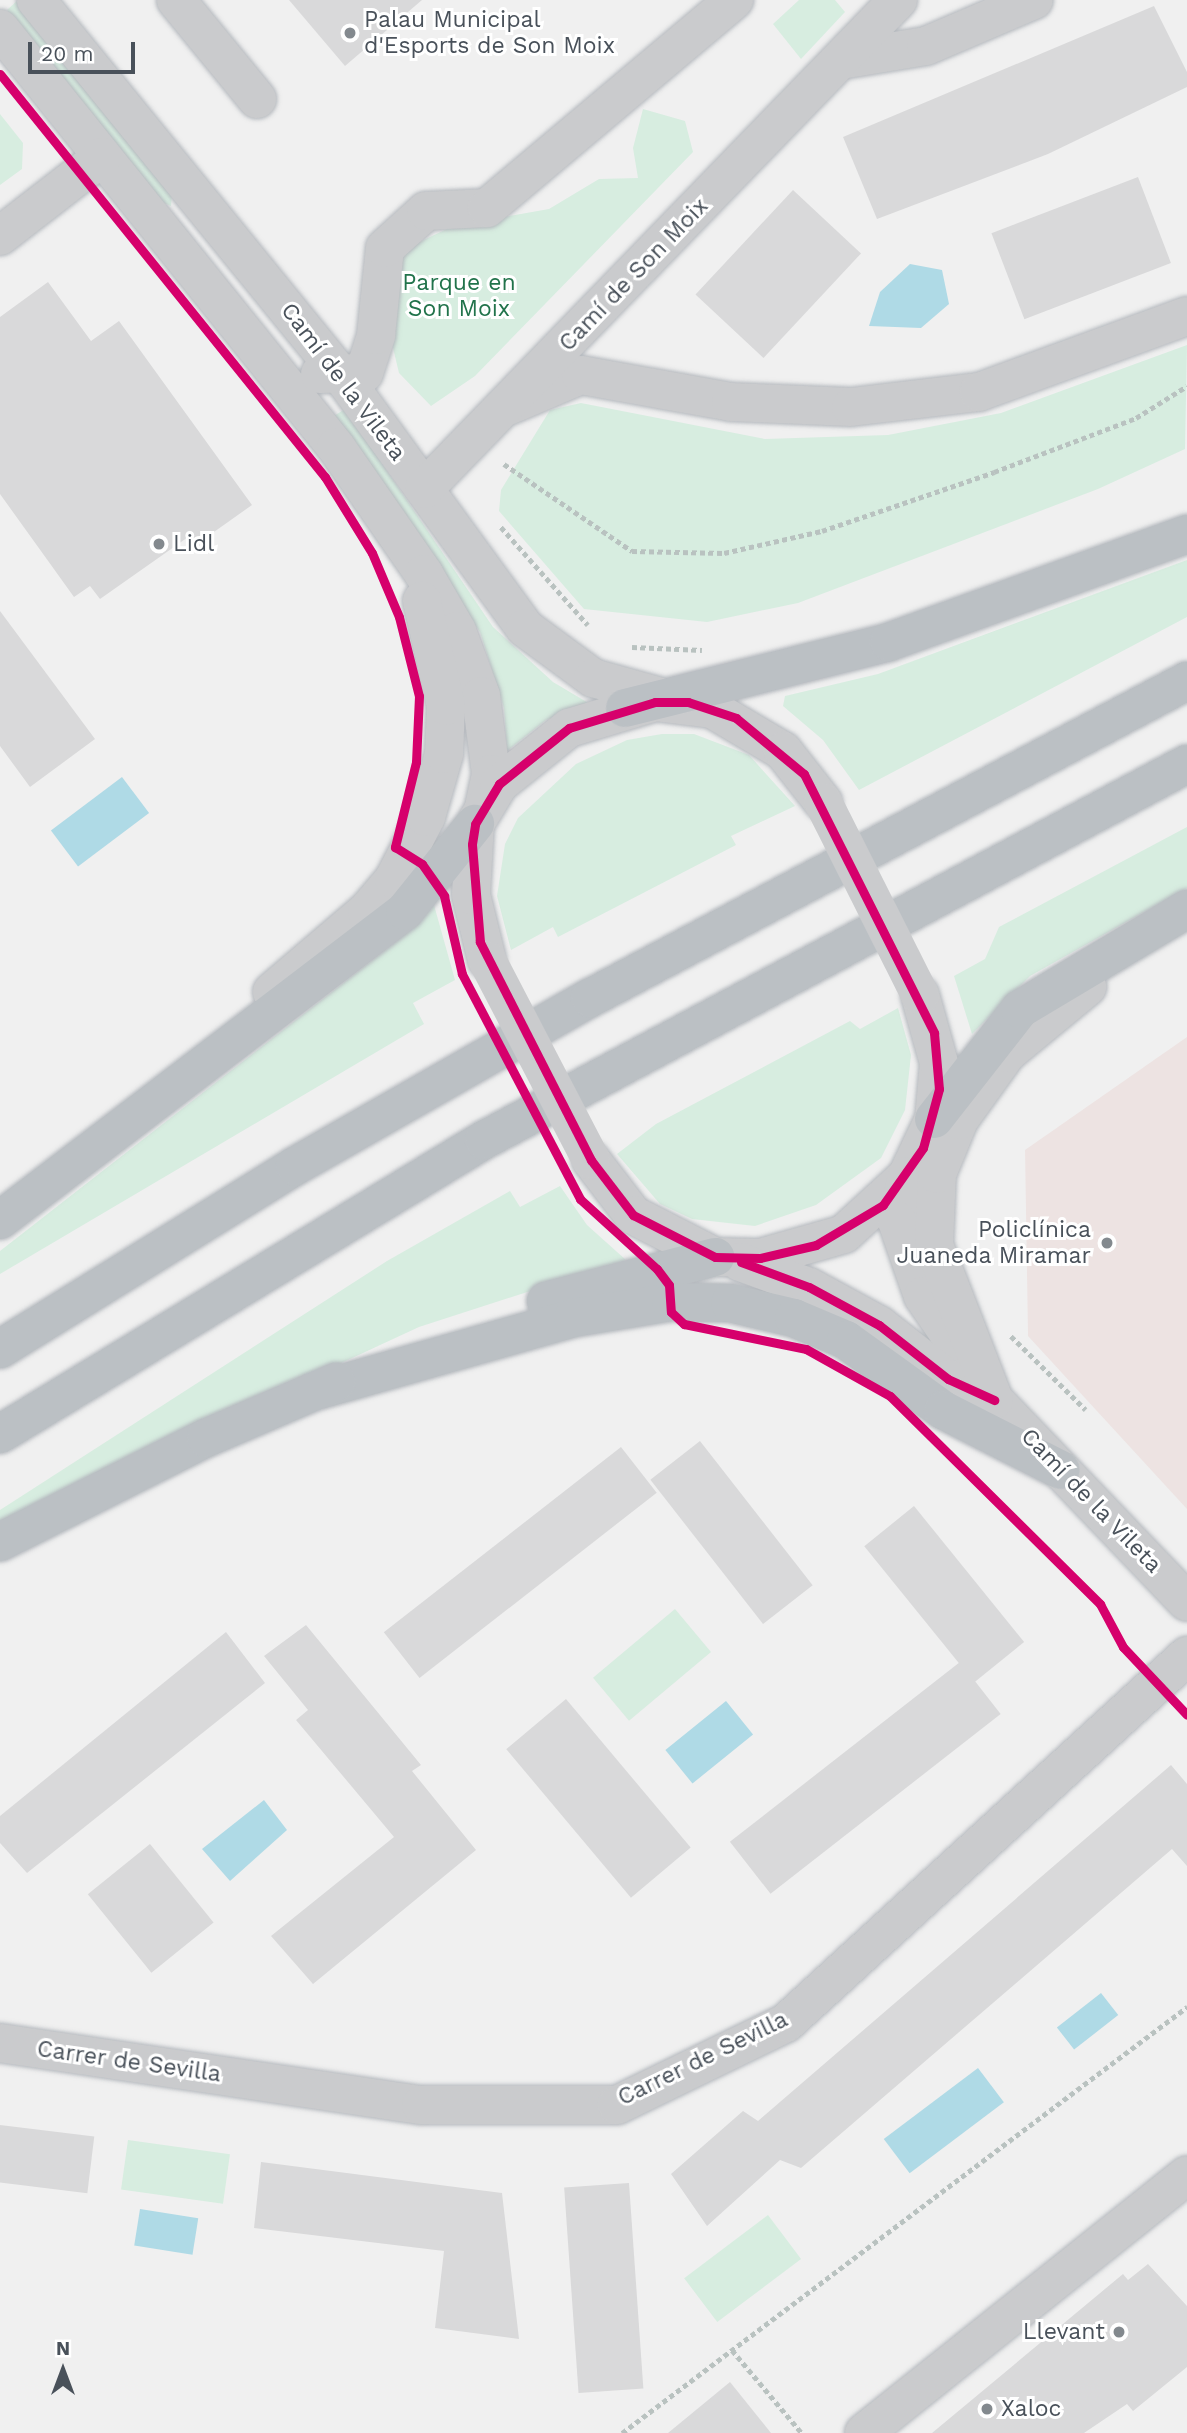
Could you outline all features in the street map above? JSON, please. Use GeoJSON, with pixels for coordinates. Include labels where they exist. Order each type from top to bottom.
{"type":"FeatureCollection","features":[{"type":"Feature","properties":{"kind":"highway"},"geometry":{"type":"LineString","coordinates":[[658,702],[735,678],[889,642],[1187,534]]}},
{"type":"Feature","properties":{"kind":"highway"},"geometry":{"type":"LineString","coordinates":[[0,1349],[283,1173],[542,1024],[1187,681]]}},
{"type":"Feature","properties":{"kind":"highway"},"geometry":{"type":"LineString","coordinates":[[0,1434],[484,1140],[1187,764]]}},
{"type":"Feature","properties":{"kind":"highway"},"geometry":{"type":"LineString","coordinates":[[0,1220],[405,911],[479,815]]}},
{"type":"Feature","properties":{"kind":"highway"},"geometry":{"type":"LineString","coordinates":[[934,1119],[1020,1009],[1187,909]]}},
{"type":"Feature","properties":{"kind":"highway"},"geometry":{"type":"LineString","coordinates":[[0,1542],[312,1392],[551,1299],[723,1258]]}},
{"type":"Feature","properties":{"kind":"highway"},"geometry":{"type":"LineString","coordinates":[[312,1392],[573,1318],[671,1302],[730,1303],[794,1318],[846,1340],[943,1410],[1061,1470]]}},
{"type":"Feature","properties":{"kind":"street","name":"Camí de la Vileta"},"geometry":{"type":"LineString","coordinates":[[36,0],[354,371],[380,426],[498,596],[551,651],[612,687],[759,732],[783,751],[822,802],[920,995],[939,1063],[934,1119]]}},
{"type":"Feature","properties":{"kind":"street"},"geometry":{"type":"LineString","coordinates":[[176,0],[257,99]]}},
{"type":"Feature","properties":{"kind":"street"},"geometry":{"type":"LineString","coordinates":[[159,228],[212,253],[302,366],[354,371],[385,248],[426,211],[487,208],[734,0]]}},
{"type":"Feature","properties":{"kind":"street"},"geometry":{"type":"LineString","coordinates":[[841,60],[898,0]]}},
{"type":"Feature","properties":{"kind":"street"},"geometry":{"type":"LineString","coordinates":[[841,60],[926,46],[1034,0]]}},
{"type":"Feature","properties":{"kind":"street","name":"Camí de la Vileta"},"geometry":{"type":"LineString","coordinates":[[0,29],[336,447],[404,542],[472,666],[487,732],[491,774],[479,815],[471,895],[487,960],[591,1160],[633,1215],[723,1258],[821,1293],[879,1325],[948,1379],[994,1401]]}},
{"type":"Feature","properties":{"kind":"street","name":"Camí de Son Moix"},"geometry":{"type":"LineString","coordinates":[[424,489],[508,406],[841,60]]}},
{"type":"Feature","properties":{"kind":"street"},"geometry":{"type":"LineString","coordinates":[[0,236],[102,157]]}},
{"type":"Feature","properties":{"kind":"street"},"geometry":{"type":"LineString","coordinates":[[508,406],[581,375],[731,402],[824,406],[979,392],[1187,316]]}},
{"type":"Feature","properties":{"kind":"street"},"geometry":{"type":"LineString","coordinates":[[232,1043],[249,1011],[383,892],[434,794],[444,754],[444,687],[404,542]]}},
{"type":"Feature","properties":{"kind":"street"},"geometry":{"type":"LineString","coordinates":[[479,815],[547,741],[658,702]]}},
{"type":"Feature","properties":{"kind":"street"},"geometry":{"type":"LineString","coordinates":[[994,1401],[934,1245],[933,1189],[943,1155],[980,1088],[1027,1031],[1084,989],[1187,929]]}},
{"type":"Feature","properties":{"kind":"street"},"geometry":{"type":"LineString","coordinates":[[723,1258],[786,1252],[844,1234],[907,1176],[934,1119]]}},
{"type":"Feature","properties":{"kind":"street","name":"Camí de la Vileta"},"geometry":{"type":"LineString","coordinates":[[907,1176],[897,1221],[911,1270],[994,1401],[1187,1602]]}},
{"type":"Feature","properties":{"kind":"street","name":"Carrer de Sevilla"},"geometry":{"type":"LineString","coordinates":[[0,2043],[421,2105],[617,2105],[786,2023],[1187,1656]]}},
{"type":"Feature","properties":{"kind":"street"},"geometry":{"type":"LineString","coordinates":[[864,2433],[1187,2175]]}},
{"type":"Feature","properties":{"kind":"path"},"geometry":{"type":"LineString","coordinates":[[496,471],[506,462],[579,521],[632,551],[724,553],[822,531],[994,472],[1136,418],[1187,386]]}},
{"type":"Feature","properties":{"kind":"path"},"geometry":{"type":"LineString","coordinates":[[496,521],[592,630]]}},
{"type":"Feature","properties":{"kind":"path"},"geometry":{"type":"LineString","coordinates":[[617,644],[696,645],[735,678]]}},
{"type":"Feature","properties":{"kind":"path"},"geometry":{"type":"LineString","coordinates":[[1005,1330],[1086,1410]]}},
{"type":"Feature","properties":{"kind":"path"},"geometry":{"type":"LineString","coordinates":[[622,2433],[1187,2007]]}},
{"type":"Feature","properties":{"kind":"path"},"geometry":{"type":"LineString","coordinates":[[732,2350],[802,2433]]}},
{"type":"Feature","properties":{"kind":"shaded area","name":"Policlínica Juaneda Miramar"},"geometry":{"type":"Polygon","coordinates":[[[1187,1037],[1187,1509],[1028,1336],[1025,1150],[1187,1037]]]}},
{"type":"Feature","properties":{"kind":"green space"},"geometry":{"type":"Polygon","coordinates":[[[18,0],[172,193],[171,206],[159,201],[7,10],[18,0]]]}},
{"type":"Feature","properties":{"kind":"green space"},"geometry":{"type":"Polygon","coordinates":[[[799,0],[835,0],[845,12],[801,59],[773,24],[799,0]]]}},
{"type":"Feature","properties":{"kind":"green space","name":"Parque en Son Moix"},"geometry":{"type":"Polygon","coordinates":[[[643,109],[685,121],[693,152],[475,376],[431,406],[399,373],[389,331],[393,287],[407,248],[453,226],[549,209],[599,179],[638,178],[633,148],[643,109]]]}},
{"type":"Feature","properties":{"kind":"green space"},"geometry":{"type":"Polygon","coordinates":[[[0,114],[23,143],[22,169],[0,185],[0,114]]]}},
{"type":"Feature","properties":{"kind":"green space"},"geometry":{"type":"Polygon","coordinates":[[[1187,345],[1185,449],[1098,489],[798,603],[707,622],[584,609],[499,511],[501,490],[550,410],[581,403],[765,439],[888,435],[1001,413],[1187,345]]]}},
{"type":"Feature","properties":{"kind":"green space"},"geometry":{"type":"Polygon","coordinates":[[[345,409],[493,627],[553,682],[590,704],[546,720],[507,751],[504,708],[480,632],[334,416],[345,409]]]}},
{"type":"Feature","properties":{"kind":"green space"},"geometry":{"type":"Polygon","coordinates":[[[1187,560],[1187,617],[859,790],[823,740],[783,706],[785,696],[878,674],[1187,560]]]}},
{"type":"Feature","properties":{"kind":"green space"},"geometry":{"type":"Polygon","coordinates":[[[662,734],[694,734],[749,755],[795,806],[731,836],[736,845],[558,937],[553,927],[511,950],[497,896],[505,844],[518,818],[576,764],[627,740],[662,734]]]}},
{"type":"Feature","properties":{"kind":"green space"},"geometry":{"type":"Polygon","coordinates":[[[1187,827],[1187,888],[1030,976],[972,1034],[954,976],[985,959],[999,927],[1187,827]]]}},
{"type":"Feature","properties":{"kind":"green space"},"geometry":{"type":"Polygon","coordinates":[[[434,905],[455,980],[413,1003],[424,1024],[0,1274],[0,1251],[401,938],[434,905]]]}},
{"type":"Feature","properties":{"kind":"green space"},"geometry":{"type":"Polygon","coordinates":[[[898,1008],[911,1055],[905,1110],[881,1158],[816,1205],[755,1226],[692,1219],[660,1204],[617,1154],[656,1124],[850,1021],[860,1029],[898,1008]]]}},
{"type":"Feature","properties":{"kind":"green space"},"geometry":{"type":"Polygon","coordinates":[[[560,1186],[587,1225],[626,1260],[419,1327],[0,1521],[0,1510],[387,1261],[510,1191],[520,1207],[560,1186]]]}},
{"type":"Feature","properties":{"kind":"green space"},"geometry":{"type":"Polygon","coordinates":[[[675,1609],[711,1652],[629,1721],[593,1678],[675,1609]]]}},
{"type":"Feature","properties":{"kind":"green space"},"geometry":{"type":"Polygon","coordinates":[[[128,2140],[230,2154],[223,2204],[121,2190],[128,2140]]]}},
{"type":"Feature","properties":{"kind":"green space"},"geometry":{"type":"Polygon","coordinates":[[[768,2215],[801,2259],[717,2322],[684,2278],[768,2215]]]}},
{"type":"Feature","properties":{"kind":"water"},"geometry":{"type":"Polygon","coordinates":[[[910,264],[942,270],[949,304],[921,328],[869,326],[880,292],[910,264]]]}},
{"type":"Feature","properties":{"kind":"water"},"geometry":{"type":"Polygon","coordinates":[[[122,777],[149,813],[78,867],[51,831],[122,777]]]}},
{"type":"Feature","properties":{"kind":"water"},"geometry":{"type":"Polygon","coordinates":[[[726,1701],[753,1734],[692,1784],[665,1750],[726,1701]]]}},
{"type":"Feature","properties":{"kind":"water"},"geometry":{"type":"Polygon","coordinates":[[[264,1800],[287,1830],[230,1881],[202,1849],[264,1800]]]}},
{"type":"Feature","properties":{"kind":"water"},"geometry":{"type":"Polygon","coordinates":[[[1101,1993],[1118,2015],[1074,2050],[1057,2027],[1101,1993]]]}},
{"type":"Feature","properties":{"kind":"water"},"geometry":{"type":"Polygon","coordinates":[[[978,2068],[1004,2102],[910,2173],[884,2139],[978,2068]]]}},
{"type":"Feature","properties":{"kind":"water"},"geometry":{"type":"Polygon","coordinates":[[[140,2209],[198,2218],[192,2255],[134,2246],[140,2209]]]}},
{"type":"Feature","properties":{"kind":"building","name":"Palau Municipal d'Esports de Son Moix"},"geometry":{"type":"Polygon","coordinates":[[[289,0],[422,0],[345,66],[289,0]]]}},
{"type":"Feature","properties":{"kind":"building"},"geometry":{"type":"Polygon","coordinates":[[[1154,6],[1187,72],[1187,87],[1048,154],[877,219],[843,137],[1154,6]]]}},
{"type":"Feature","properties":{"kind":"building"},"geometry":{"type":"Polygon","coordinates":[[[1138,177],[1171,263],[1024,319],[991,233],[1138,177]]]}},
{"type":"Feature","properties":{"kind":"building"},"geometry":{"type":"Polygon","coordinates":[[[793,190],[861,253],[763,358],[695,295],[793,190]]]}},
{"type":"Feature","properties":{"kind":"building"},"geometry":{"type":"Polygon","coordinates":[[[48,282],[91,341],[119,321],[252,505],[197,544],[191,535],[100,599],[90,586],[74,597],[0,494],[0,317],[48,282]]]}},
{"type":"Feature","properties":{"kind":"building"},"geometry":{"type":"Polygon","coordinates":[[[0,611],[95,739],[30,787],[0,746],[0,611]]]}},
{"type":"Feature","properties":{"kind":"building"},"geometry":{"type":"Polygon","coordinates":[[[700,1441],[813,1585],[763,1624],[650,1480],[700,1441]]]}},
{"type":"Feature","properties":{"kind":"building"},"geometry":{"type":"Polygon","coordinates":[[[621,1447],[657,1493],[420,1678],[384,1632],[621,1447]]]}},
{"type":"Feature","properties":{"kind":"building"},"geometry":{"type":"Polygon","coordinates":[[[914,1506],[1024,1642],[974,1682],[864,1546],[914,1506]]]}},
{"type":"Feature","properties":{"kind":"building"},"geometry":{"type":"Polygon","coordinates":[[[306,1625],[421,1765],[412,1771],[476,1850],[313,1984],[271,1936],[394,1837],[296,1720],[308,1710],[264,1656],[306,1625]]]}},
{"type":"Feature","properties":{"kind":"building"},"geometry":{"type":"Polygon","coordinates":[[[226,1632],[265,1683],[27,1873],[0,1843],[0,1816],[226,1632]]]}},
{"type":"Feature","properties":{"kind":"building"},"geometry":{"type":"Polygon","coordinates":[[[960,1662],[1001,1714],[771,1894],[730,1842],[960,1662]]]}},
{"type":"Feature","properties":{"kind":"building"},"geometry":{"type":"Polygon","coordinates":[[[566,1699],[691,1848],[631,1898],[506,1749],[566,1699]]]}},
{"type":"Feature","properties":{"kind":"building"},"geometry":{"type":"Polygon","coordinates":[[[1171,1765],[1187,1784],[1187,1866],[1172,1849],[801,2168],[780,2160],[707,2226],[671,2174],[743,2111],[758,2121],[1171,1765]]]}},
{"type":"Feature","properties":{"kind":"building"},"geometry":{"type":"Polygon","coordinates":[[[150,1844],[214,1922],[151,1973],[88,1894],[150,1844]]]}},
{"type":"Feature","properties":{"kind":"building"},"geometry":{"type":"Polygon","coordinates":[[[0,2125],[94,2137],[87,2193],[0,2182],[0,2125]]]}},
{"type":"Feature","properties":{"kind":"building"},"geometry":{"type":"Polygon","coordinates":[[[261,2162],[502,2193],[519,2339],[435,2328],[444,2251],[254,2228],[261,2162]]]}},
{"type":"Feature","properties":{"kind":"building"},"geometry":{"type":"Polygon","coordinates":[[[629,2183],[643,2388],[579,2393],[564,2188],[629,2183]]]}},
{"type":"Feature","properties":{"kind":"building","name":"Llevant"},"geometry":{"type":"Polygon","coordinates":[[[1148,2264],[1187,2306],[1187,2367],[1133,2411],[1127,2404],[1084,2433],[932,2433],[1123,2274],[1128,2280],[1148,2264]]]}},
{"type":"Feature","properties":{"kind":"building"},"geometry":{"type":"Polygon","coordinates":[[[730,2382],[771,2433],[668,2433],[730,2382]]]}},
{"type":"Feature","properties":{"kind":"cycle path"},"geometry":{"type":"LineString","coordinates":[[0,74],[325,477],[372,553],[399,617],[419,696],[416,762],[395,847],[422,864],[444,896],[462,974],[580,1199],[657,1269],[669,1285],[671,1312],[684,1324],[806,1349],[890,1396],[1100,1604],[1123,1647],[1187,1715]]}},
{"type":"Feature","properties":{"kind":"cycle path"},"geometry":{"type":"LineString","coordinates":[[655,702],[688,702],[736,718],[804,774],[934,1033],[939,1089],[923,1148],[883,1205],[816,1245],[760,1258],[715,1257],[633,1215],[591,1160],[480,942],[472,844],[475,824],[499,784],[569,728],[655,702]]}},
{"type":"Feature","properties":{"kind":"cycle path"},"geometry":{"type":"LineString","coordinates":[[741,1262],[809,1287],[879,1325],[948,1379],[994,1400]]}},
{"type":"Feature","properties":{"kind":"place","name":"Palau Municipal d'Esports de Son Moix"},"geometry":{"type":"Point","coordinates":[350,33]}},
{"type":"Feature","properties":{"kind":"place","name":"Lidl"},"geometry":{"type":"Point","coordinates":[159,544]}},
{"type":"Feature","properties":{"kind":"place","name":"Policlínica Juaneda Miramar"},"geometry":{"type":"Point","coordinates":[1107,1243]}},
{"type":"Feature","properties":{"kind":"place","name":"Llevant"},"geometry":{"type":"Point","coordinates":[1119,2332]}},
{"type":"Feature","properties":{"kind":"place","name":"Xaloc"},"geometry":{"type":"Point","coordinates":[987,2409]}}]}
